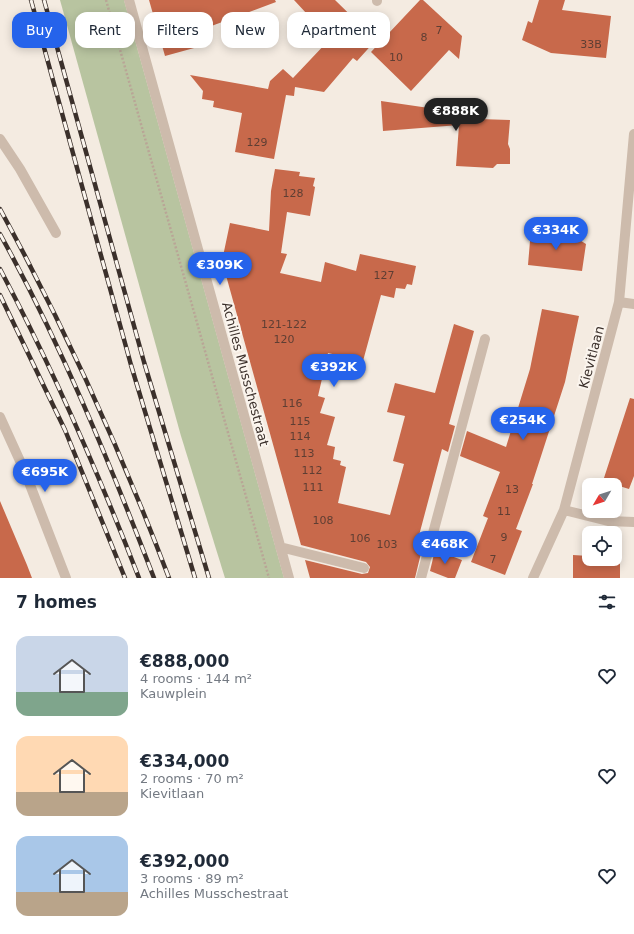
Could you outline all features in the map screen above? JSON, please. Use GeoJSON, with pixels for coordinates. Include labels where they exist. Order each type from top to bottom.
{"type":"FeatureCollection","features":[{"type":"Feature","properties":{"kind":"street","name":"Achilles Musschestraat"},"geometry":{"type":"LineString","coordinates":[[129,0],[289,578]]}},
{"type":"Feature","properties":{"kind":"street","name":"Kievitlaan"},"geometry":{"type":"LineString","coordinates":[[533,578],[564,510],[619,302],[634,134]]}},
{"type":"Feature","properties":{"kind":"street"},"geometry":{"type":"LineString","coordinates":[[0,139],[20,169],[56,233]]}},
{"type":"Feature","properties":{"kind":"street"},"geometry":{"type":"LineString","coordinates":[[619,302],[634,304]]}},
{"type":"Feature","properties":{"kind":"street"},"geometry":{"type":"LineString","coordinates":[[421,578],[485,340]]}},
{"type":"Feature","properties":{"kind":"street"},"geometry":{"type":"LineString","coordinates":[[0,417],[25,472],[66,578]]}},
{"type":"Feature","properties":{"kind":"street"},"geometry":{"type":"LineString","coordinates":[[564,510],[608,521],[634,522]]}},
{"type":"Feature","properties":{"kind":"street"},"geometry":{"type":"LineString","coordinates":[[280,547],[364,568]]}},
{"type":"Feature","properties":{"kind":"path"},"geometry":{"type":"LineString","coordinates":[[106,0],[269,578]]}},
{"type":"Feature","properties":{"kind":"green space"},"geometry":{"type":"Polygon","coordinates":[[[60,0],[124,0],[127,12],[75,12],[75,48],[135,48],[135,40],[284,578],[225,578],[181,436],[67,25],[67,12],[63,12],[60,0]]]}},
{"type":"Feature","properties":{"kind":"building"},"geometry":{"type":"Polygon","coordinates":[[[149,0],[275,0],[276,2],[249,12],[221,12],[221,22],[213,25],[213,12],[152,12],[149,0]]]}},
{"type":"Feature","properties":{"kind":"building"},"geometry":{"type":"Polygon","coordinates":[[[294,0],[335,0],[347,12],[305,12],[294,0]]]}},
{"type":"Feature","properties":{"kind":"building"},"geometry":{"type":"Polygon","coordinates":[[[420,0],[423,0],[462,36],[459,59],[449,50],[411,91],[371,52],[375,48],[390,48],[390,32],[420,0]]]}},
{"type":"Feature","properties":{"kind":"building"},"geometry":{"type":"Polygon","coordinates":[[[539,0],[565,0],[562,10],[611,16],[606,58],[551,53],[522,40],[528,21],[532,23],[539,0]]]}},
{"type":"Feature","properties":{"kind":"building"},"geometry":{"type":"Polygon","coordinates":[[[163,48],[194,48],[165,56],[163,48]]]}},
{"type":"Feature","properties":{"kind":"building"},"geometry":{"type":"Polygon","coordinates":[[[321,48],[369,48],[357,61],[353,58],[324,92],[295,87],[294,96],[286,95],[274,159],[235,152],[242,113],[213,107],[214,101],[202,99],[203,91],[190,75],[268,89],[270,81],[283,69],[293,78],[321,48]]]}},
{"type":"Feature","properties":{"kind":"building"},"geometry":{"type":"Polygon","coordinates":[[[381,101],[477,115],[478,119],[510,120],[508,144],[510,149],[510,164],[497,164],[493,168],[456,166],[459,125],[383,131],[381,101]]]}},
{"type":"Feature","properties":{"kind":"building"},"geometry":{"type":"Polygon","coordinates":[[[275,169],[300,172],[299,176],[315,178],[310,216],[287,212],[281,253],[287,254],[280,273],[321,282],[325,262],[356,271],[360,254],[416,266],[412,285],[407,284],[405,289],[396,288],[394,298],[381,295],[363,361],[328,353],[318,396],[325,398],[320,413],[335,417],[327,445],[335,447],[333,459],[341,461],[340,465],[346,467],[338,503],[390,515],[404,464],[393,461],[405,416],[387,412],[395,383],[435,393],[454,324],[474,331],[449,424],[455,426],[448,452],[442,449],[417,543],[423,545],[415,578],[310,578],[305,560],[362,574],[368,573],[370,567],[366,562],[301,545],[222,261],[230,223],[269,231],[271,191],[275,169]]]}},
{"type":"Feature","properties":{"kind":"building"},"geometry":{"type":"Polygon","coordinates":[[[531,229],[558,232],[562,237],[578,239],[586,244],[582,271],[528,265],[531,229]]]}},
{"type":"Feature","properties":{"kind":"building"},"geometry":{"type":"Polygon","coordinates":[[[542,309],[579,316],[565,382],[533,484],[516,529],[522,531],[505,575],[471,562],[488,518],[483,516],[500,472],[460,456],[467,431],[506,447],[530,369],[542,309]]]}},
{"type":"Feature","properties":{"kind":"building"},"geometry":{"type":"Polygon","coordinates":[[[630,398],[634,399],[634,476],[629,489],[622,487],[622,478],[604,478],[630,398]]]}},
{"type":"Feature","properties":{"kind":"building"},"geometry":{"type":"Polygon","coordinates":[[[0,501],[27,565],[32,578],[0,578],[0,501]]]}},
{"type":"Feature","properties":{"kind":"building"},"geometry":{"type":"Polygon","coordinates":[[[435,550],[462,560],[455,578],[448,578],[430,571],[435,550]]]}},
{"type":"Feature","properties":{"kind":"building"},"geometry":{"type":"Polygon","coordinates":[[[573,555],[582,556],[582,566],[620,566],[620,578],[573,578],[573,555]]]}},
{"type":"Feature","properties":{"kind":"railway"},"geometry":{"type":"LineString","coordinates":[[31,0],[131,365],[195,578]]}},
{"type":"Feature","properties":{"kind":"railway"},"geometry":{"type":"LineString","coordinates":[[44,0],[144,362],[209,578]]}},
{"type":"Feature","properties":{"kind":"railway"},"geometry":{"type":"LineString","coordinates":[[0,209],[47,299],[91,390],[112,437],[169,578]]}},
{"type":"Feature","properties":{"kind":"railway"},"geometry":{"type":"LineString","coordinates":[[0,234],[64,360],[120,490],[154,578]]}},
{"type":"Feature","properties":{"kind":"railway"},"geometry":{"type":"LineString","coordinates":[[0,269],[20,307],[74,421],[139,578]]}},
{"type":"Feature","properties":{"kind":"railway"},"geometry":{"type":"LineString","coordinates":[[0,295],[65,430],[125,578]]}}]}
